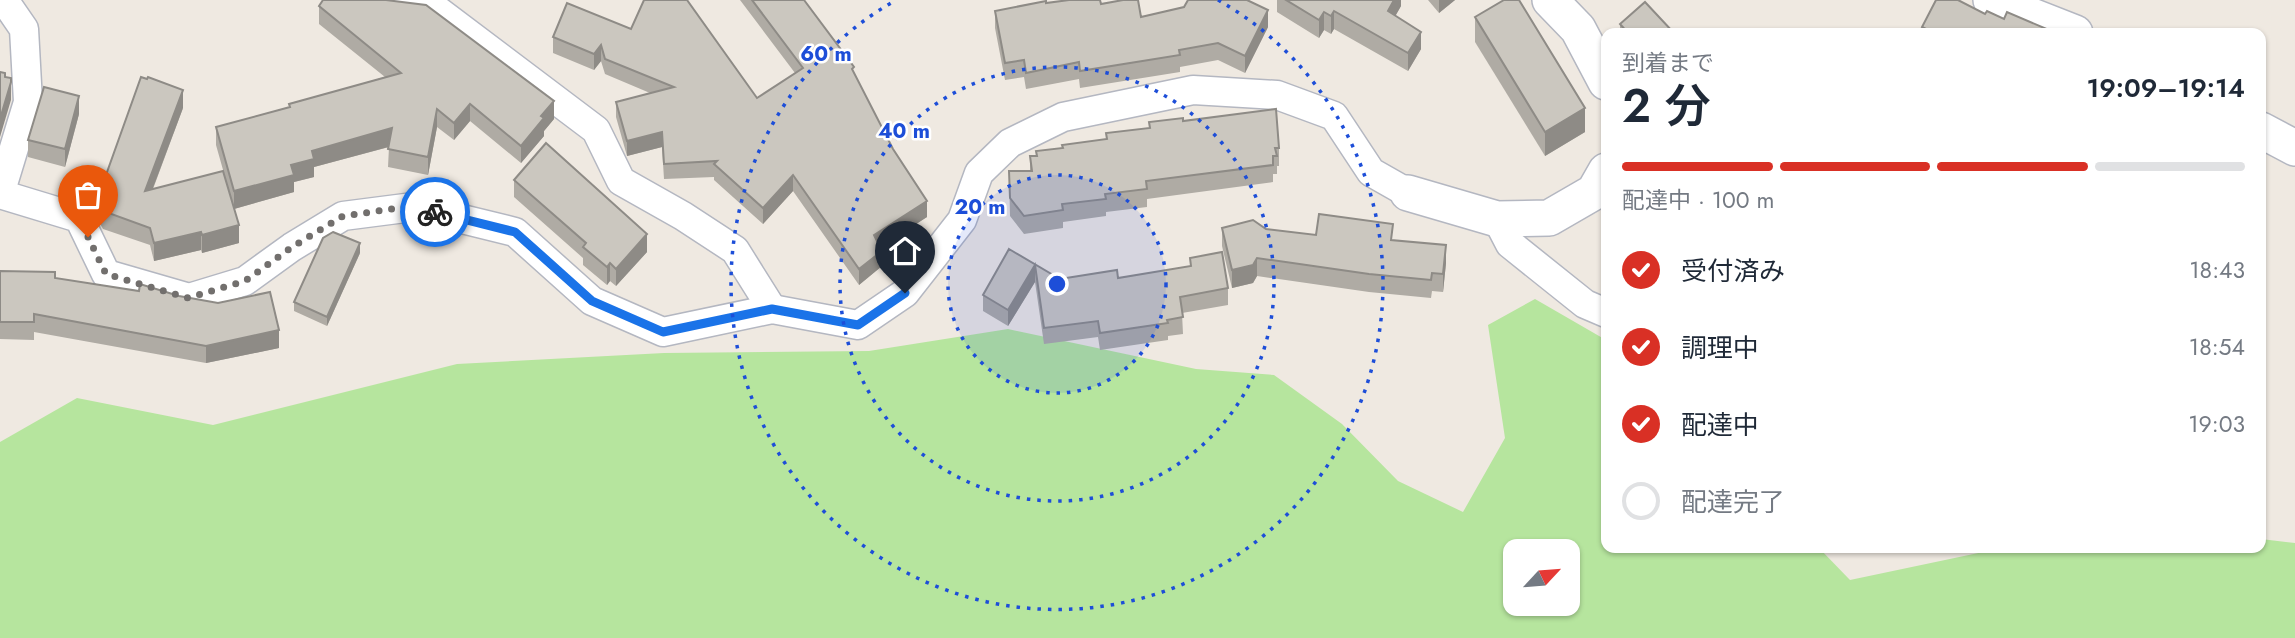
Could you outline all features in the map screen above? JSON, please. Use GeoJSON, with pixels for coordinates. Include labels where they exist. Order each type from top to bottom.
{"type":"FeatureCollection","features":[{"type":"Feature","properties":{"kind":"street"},"geometry":{"type":"LineString","coordinates":[[4,0],[24,29],[28,102],[0,194],[79,218],[106,274],[188,298],[245,281],[292,247],[343,216],[413,206],[515,232],[592,301],[663,332],[772,309],[858,325],[905,293],[962,220],[979,173],[1010,143],[1063,117],[1193,90],[1277,95],[1334,116],[1371,172],[1408,193],[1497,219],[1549,218],[1594,192],[1601,180]]}},
{"type":"Feature","properties":{"kind":"street"},"geometry":{"type":"LineString","coordinates":[[380,0],[433,7],[596,130],[621,181],[683,216],[735,250],[772,309]]}},
{"type":"Feature","properties":{"kind":"street"},"geometry":{"type":"LineString","coordinates":[[1550,0],[1578,29],[1601,73]]}},
{"type":"Feature","properties":{"kind":"street"},"geometry":{"type":"LineString","coordinates":[[1991,0],[2062,28]]}},
{"type":"Feature","properties":{"kind":"street"},"geometry":{"type":"LineString","coordinates":[[2266,133],[2295,148]]}},
{"type":"Feature","properties":{"kind":"street"},"geometry":{"type":"LineString","coordinates":[[1497,219],[1510,244],[1585,304],[1601,311]]}},
{"type":"Feature","properties":{"kind":"green space"},"geometry":{"type":"Polygon","coordinates":[[[1535,299],[1601,337],[1601,553],[1824,553],[1850,580],[1978,553],[2266,553],[2266,540],[2295,543],[2295,638],[0,638],[0,442],[77,398],[213,425],[457,364],[664,353],[869,351],[1008,329],[1196,369],[1274,375],[1342,424],[1398,481],[1463,512],[1505,438],[1488,325],[1535,299]]]}},
{"type":"Feature","properties":{"kind":"building"},"geometry":{"type":"Polygon","coordinates":[[[323,0],[386,0],[426,5],[554,101],[521,146],[470,104],[454,123],[437,109],[428,157],[388,149],[392,128],[312,151],[314,159],[291,165],[294,175],[234,191],[216,127],[401,73],[319,6],[323,0]]]}},
{"type":"Feature","properties":{"kind":"building"},"geometry":{"type":"Polygon","coordinates":[[[644,0],[687,0],[757,98],[803,68],[752,0],[804,0],[854,67],[852,69],[893,149],[927,201],[874,235],[882,251],[859,269],[793,175],[763,208],[714,164],[717,161],[664,164],[662,132],[627,141],[616,102],[674,87],[605,59],[601,45],[594,54],[553,37],[567,3],[631,29],[644,0]]]}},
{"type":"Feature","properties":{"kind":"building"},"geometry":{"type":"Polygon","coordinates":[[[1100,0],[1101,4],[1138,0],[1141,17],[1184,7],[1188,0],[1247,0],[1268,10],[1245,56],[1218,43],[1179,50],[1180,55],[1080,71],[1079,62],[1026,73],[1024,60],[1005,63],[995,11],[1046,1],[1100,0]]]}},
{"type":"Feature","properties":{"kind":"building"},"geometry":{"type":"Polygon","coordinates":[[[1286,0],[1394,0],[1388,11],[1421,32],[1408,53],[1334,11],[1331,16],[1324,12],[1319,20],[1286,0]]]}},
{"type":"Feature","properties":{"kind":"building"},"geometry":{"type":"Polygon","coordinates":[[[1504,0],[1519,0],[1585,108],[1545,132],[1475,17],[1504,0]]]}},
{"type":"Feature","properties":{"kind":"building"},"geometry":{"type":"Polygon","coordinates":[[[1936,0],[1958,0],[1985,14],[1987,11],[2004,19],[2007,12],[2044,28],[1924,28],[1922,27],[1936,0]]]}},
{"type":"Feature","properties":{"kind":"building"},"geometry":{"type":"Polygon","coordinates":[[[1645,2],[1669,28],[1624,28],[1620,24],[1645,2]]]}},
{"type":"Feature","properties":{"kind":"building"},"geometry":{"type":"Polygon","coordinates":[[[0,72],[11,78],[11,82],[0,119],[0,72]]]}},
{"type":"Feature","properties":{"kind":"building"},"geometry":{"type":"Polygon","coordinates":[[[141,77],[183,90],[145,191],[223,171],[239,225],[202,235],[201,232],[154,243],[150,228],[103,211],[98,202],[102,201],[99,200],[101,189],[141,77]]]}},
{"type":"Feature","properties":{"kind":"building"},"geometry":{"type":"Polygon","coordinates":[[[44,87],[79,96],[65,149],[28,140],[44,87]]]}},
{"type":"Feature","properties":{"kind":"building"},"geometry":{"type":"Polygon","coordinates":[[[1276,109],[1279,148],[1275,148],[1277,156],[1273,156],[1273,165],[1146,181],[1147,189],[1105,194],[1106,199],[1062,204],[1063,210],[1024,216],[1010,198],[1009,171],[1032,171],[1030,156],[1037,156],[1036,151],[1107,139],[1106,133],[1150,128],[1149,122],[1183,118],[1183,121],[1276,109]]]}},
{"type":"Feature","properties":{"kind":"building"},"geometry":{"type":"Polygon","coordinates":[[[546,143],[647,234],[616,269],[610,263],[607,267],[583,247],[586,243],[514,180],[546,143]]]}},
{"type":"Feature","properties":{"kind":"building"},"geometry":{"type":"Polygon","coordinates":[[[1319,214],[1393,224],[1391,240],[1446,245],[1443,274],[1432,273],[1431,280],[1257,258],[1253,265],[1232,270],[1222,228],[1253,220],[1266,229],[1316,235],[1319,214]]]}},
{"type":"Feature","properties":{"kind":"building"},"geometry":{"type":"Polygon","coordinates":[[[333,232],[360,243],[327,317],[294,302],[323,238],[333,232]]]}},
{"type":"Feature","properties":{"kind":"building"},"geometry":{"type":"Polygon","coordinates":[[[1009,249],[1060,279],[1117,270],[1118,278],[1191,266],[1190,258],[1222,252],[1228,288],[1180,297],[1183,317],[1167,320],[1168,323],[1100,333],[1098,321],[1044,328],[1035,265],[1008,310],[983,295],[1009,249]]]}},
{"type":"Feature","properties":{"kind":"building"},"geometry":{"type":"Polygon","coordinates":[[[0,271],[55,272],[55,278],[139,291],[140,284],[179,296],[218,303],[270,292],[279,330],[206,346],[34,314],[34,322],[0,322],[0,271]]]}},
{"type":"Feature","properties":{"kind":"way so far"},"geometry":{"type":"LineString","coordinates":[[88,237],[106,274],[188,298],[245,281],[292,247],[343,216],[413,206],[435,212]]}},
{"type":"Feature","properties":{"kind":"route"},"geometry":{"type":"LineString","coordinates":[[435,212],[515,232],[592,301],[663,332],[772,309],[858,325],[905,293]]}}]}
